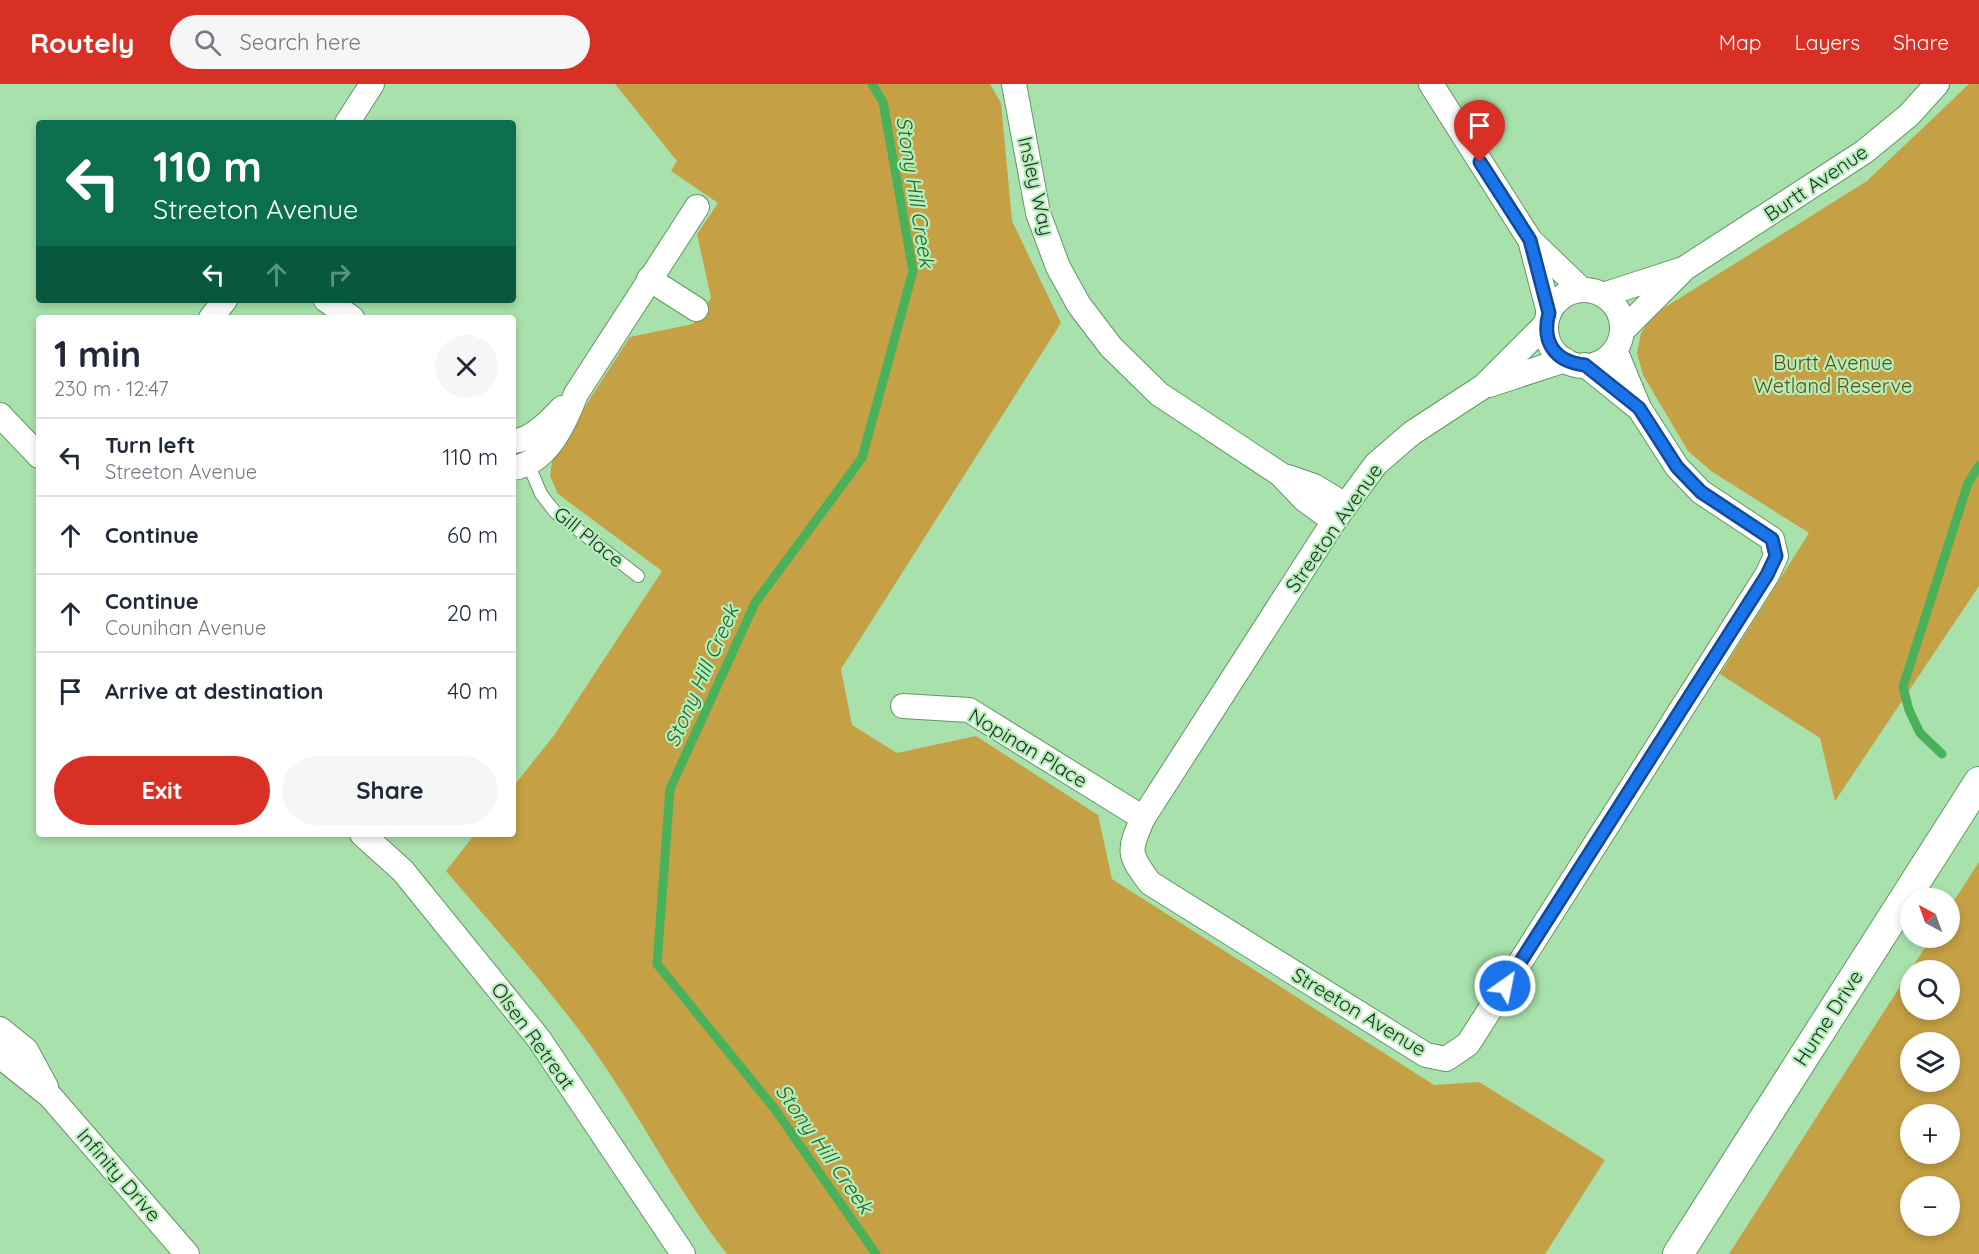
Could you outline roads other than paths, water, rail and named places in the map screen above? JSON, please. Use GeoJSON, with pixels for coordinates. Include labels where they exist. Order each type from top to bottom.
{"type":"FeatureCollection","features":[{"type":"Feature","properties":{"kind":"street"},"geometry":{"type":"LineString","coordinates":[[348,120],[372,84]]}},
{"type":"Feature","properties":{"kind":"street","name":"Insley Way"},"geometry":{"type":"LineString","coordinates":[[1014,84],[1017,90],[1038,213],[1058,267],[1079,305],[1111,347],[1159,394],[1280,474],[1304,499],[1340,513]]}},
{"type":"Feature","properties":{"kind":"street"},"geometry":{"type":"LineString","coordinates":[[1431,84],[1530,240],[1593,292],[1612,302],[1618,310],[1621,321],[1618,340],[1606,358],[1596,363],[1575,363],[1550,345],[1547,318],[1530,240]]}},
{"type":"Feature","properties":{"kind":"street","name":"Burtt Avenue"},"geometry":{"type":"LineString","coordinates":[[1618,340],[1685,268],[1864,152],[1909,115],[1936,84]]}},
{"type":"Feature","properties":{"kind":"street","name":"Gill Place"},"geometry":{"type":"LineString","coordinates":[[516,441],[545,426],[576,394],[697,207]]}},
{"type":"Feature","properties":{"kind":"street","name":"Burtt Avenue"},"geometry":{"type":"LineString","coordinates":[[1593,292],[1685,268]]}},
{"type":"Feature","properties":{"kind":"street"},"geometry":{"type":"LineString","coordinates":[[650,279],[696,309]]}},
{"type":"Feature","properties":{"kind":"street"},"geometry":{"type":"LineString","coordinates":[[1547,318],[1562,297],[1572,292],[1593,292]]}},
{"type":"Feature","properties":{"kind":"street"},"geometry":{"type":"LineString","coordinates":[[213,315],[223,303]]}},
{"type":"Feature","properties":{"kind":"street"},"geometry":{"type":"LineString","coordinates":[[330,303],[348,315]]}},
{"type":"Feature","properties":{"kind":"street","name":"Streeton Avenue"},"geometry":{"type":"LineString","coordinates":[[1547,318],[1484,386],[1412,433],[1376,464],[1340,513],[1143,818],[1131,844],[1136,864],[1150,883],[1426,1055],[1446,1059],[1468,1044],[1767,575],[1776,556],[1772,539],[1701,492],[1677,467],[1639,408],[1618,340]]}},
{"type":"Feature","properties":{"kind":"street","name":"Streeton Avenue"},"geometry":{"type":"LineString","coordinates":[[1484,386],[1575,363],[1639,408]]}},
{"type":"Feature","properties":{"kind":"street","name":"Gill Place"},"geometry":{"type":"LineString","coordinates":[[521,466],[546,449],[567,418],[576,394]]}},
{"type":"Feature","properties":{"kind":"street"},"geometry":{"type":"LineString","coordinates":[[0,415],[36,451]]}},
{"type":"Feature","properties":{"kind":"street","name":"Nopinan Place"},"geometry":{"type":"LineString","coordinates":[[903,706],[969,710],[1143,818]]}},
{"type":"Feature","properties":{"kind":"street","name":"Hume Drive"},"geometry":{"type":"LineString","coordinates":[[1678,1254],[1979,782]]}},
{"type":"Feature","properties":{"kind":"street","name":"Olsen Retreat"},"geometry":{"type":"LineString","coordinates":[[365,837],[403,871],[539,1040],[683,1254]]}},
{"type":"Feature","properties":{"kind":"street","name":"Infinity Drive"},"geometry":{"type":"LineString","coordinates":[[0,1029],[26,1050],[50,1096]]}},
{"type":"Feature","properties":{"kind":"street","name":"Infinity Drive"},"geometry":{"type":"LineString","coordinates":[[0,1056],[50,1096],[187,1254]]}},
{"type":"Feature","properties":{"kind":"lane","name":"Gill Place"},"geometry":{"type":"LineString","coordinates":[[516,441],[521,466],[555,512],[638,576]]}},
{"type":"Feature","properties":{"kind":"waterway","name":"Stony Hill Creek"},"geometry":{"type":"LineString","coordinates":[[872,84],[883,102],[913,271],[862,458],[755,603],[670,789],[657,964],[774,1108],[876,1254]]}},
{"type":"Feature","properties":{"kind":"waterway"},"geometry":{"type":"LineString","coordinates":[[1942,754],[1920,733],[1909,710],[1903,687],[1968,483],[1979,466]]}},
{"type":"Feature","properties":{"kind":"park label","name":"Burtt Avenue Wetland Reserve"},"geometry":{"type":"Point","coordinates":[1833,374]}}]}
